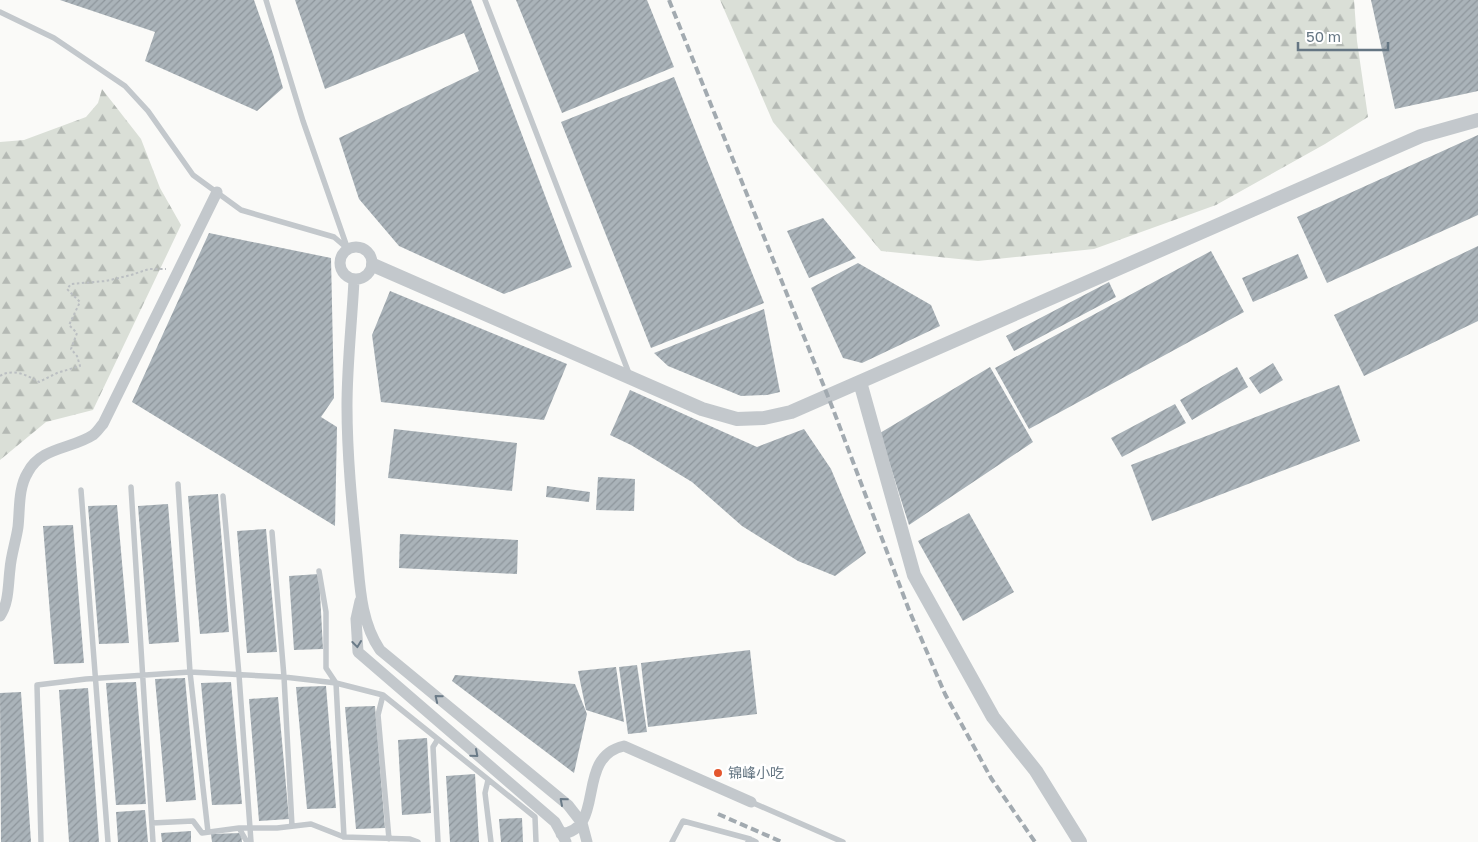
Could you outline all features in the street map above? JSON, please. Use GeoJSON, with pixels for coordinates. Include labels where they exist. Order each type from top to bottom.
{"type":"FeatureCollection","features":[{"type":"Feature","properties":{"kind":"street"},"geometry":{"type":"LineString","coordinates":[[372,265],[702,410],[738,419],[764,418],[791,412],[1421,136],[1478,120]]}},
{"type":"Feature","properties":{"kind":"street"},"geometry":{"type":"LineString","coordinates":[[0,616],[6,608],[10,561],[18,528],[20,494],[28,472],[38,459],[54,450],[81,442],[95,434],[103,424],[217,192]]}},
{"type":"Feature","properties":{"kind":"street"},"geometry":{"type":"LineString","coordinates":[[353,247],[363,248],[370,255],[372,265],[364,278],[354,280],[345,275],[340,266],[341,256],[353,247]]}},
{"type":"Feature","properties":{"kind":"street"},"geometry":{"type":"LineString","coordinates":[[354,280],[347,405],[352,512],[361,596],[373,640],[380,650],[568,805],[582,822],[587,842]]}},
{"type":"Feature","properties":{"kind":"street"},"geometry":{"type":"LineString","coordinates":[[860,382],[914,575],[993,717],[1036,771],[1080,842]]}},
{"type":"Feature","properties":{"kind":"street"},"geometry":{"type":"LineString","coordinates":[[361,596],[356,620],[358,652],[555,822],[563,838],[582,822],[587,811]]}},
{"type":"Feature","properties":{"kind":"street"},"geometry":{"type":"LineString","coordinates":[[587,842],[587,811],[595,774],[598,765],[607,753],[614,748],[624,746],[751,802]]}},
{"type":"Feature","properties":{"kind":"lane"},"geometry":{"type":"LineString","coordinates":[[266,0],[303,121],[348,249]]}},
{"type":"Feature","properties":{"kind":"lane"},"geometry":{"type":"LineString","coordinates":[[485,0],[630,378]]}},
{"type":"Feature","properties":{"kind":"lane"},"geometry":{"type":"LineString","coordinates":[[0,12],[54,38],[125,86],[148,112],[193,175],[241,210],[334,236],[348,249]]}},
{"type":"Feature","properties":{"kind":"lane"},"geometry":{"type":"LineString","coordinates":[[178,484],[190,672],[205,833],[202,842]]}},
{"type":"Feature","properties":{"kind":"lane"},"geometry":{"type":"LineString","coordinates":[[131,487],[153,842]]}},
{"type":"Feature","properties":{"kind":"lane"},"geometry":{"type":"LineString","coordinates":[[81,490],[108,842]]}},
{"type":"Feature","properties":{"kind":"lane"},"geometry":{"type":"LineString","coordinates":[[223,496],[239,675],[250,828],[249,842]]}},
{"type":"Feature","properties":{"kind":"lane"},"geometry":{"type":"LineString","coordinates":[[272,532],[284,677],[292,826]]}},
{"type":"Feature","properties":{"kind":"lane"},"geometry":{"type":"LineString","coordinates":[[320,571],[326,612],[326,668],[336,684],[344,837]]}},
{"type":"Feature","properties":{"kind":"lane"},"geometry":{"type":"LineString","coordinates":[[41,842],[37,685],[190,672],[284,677],[336,684],[383,695],[535,818],[536,842]]}},
{"type":"Feature","properties":{"kind":"lane"},"geometry":{"type":"LineString","coordinates":[[383,695],[378,715],[389,839]]}},
{"type":"Feature","properties":{"kind":"lane"},"geometry":{"type":"LineString","coordinates":[[438,739],[432,747],[438,842]]}},
{"type":"Feature","properties":{"kind":"lane"},"geometry":{"type":"LineString","coordinates":[[488,780],[485,793],[491,842]]}},
{"type":"Feature","properties":{"kind":"lane"},"geometry":{"type":"LineString","coordinates":[[751,802],[844,842]]}},
{"type":"Feature","properties":{"kind":"lane"},"geometry":{"type":"LineString","coordinates":[[152,824],[193,821],[205,833]]}},
{"type":"Feature","properties":{"kind":"lane"},"geometry":{"type":"LineString","coordinates":[[672,842],[683,821],[756,842]]}},
{"type":"Feature","properties":{"kind":"lane"},"geometry":{"type":"LineString","coordinates":[[205,833],[239,828],[311,824],[344,837],[410,839],[418,842]]}},
{"type":"Feature","properties":{"kind":"lane"},"geometry":{"type":"LineString","coordinates":[[239,828],[249,842]]}},
{"type":"Feature","properties":{"kind":"path"},"geometry":{"type":"LineString","coordinates":[[0,376],[6,372],[18,372],[39,382],[57,373],[80,366],[77,356],[71,350],[77,333],[69,325],[80,302],[67,288],[71,284],[131,276],[149,269],[178,269]]}},
{"type":"Feature","properties":{"kind":"green space"},"geometry":{"type":"Polygon","coordinates":[[[720,0],[1354,0],[1357,41],[1368,117],[1325,144],[1216,205],[1094,249],[978,261],[881,251],[773,122],[720,0]]]}},
{"type":"Feature","properties":{"kind":"green space"},"geometry":{"type":"Polygon","coordinates":[[[102,89],[141,139],[160,188],[181,225],[93,410],[46,422],[0,460],[0,142],[24,140],[86,117],[98,103],[102,89]]]}},
{"type":"Feature","properties":{"kind":"building"},"geometry":{"type":"Polygon","coordinates":[[[60,0],[254,0],[283,88],[257,111],[145,61],[155,32],[60,0]]]}},
{"type":"Feature","properties":{"kind":"building"},"geometry":{"type":"Polygon","coordinates":[[[295,0],[471,0],[572,267],[504,294],[399,246],[359,199],[339,138],[479,71],[464,33],[325,89],[295,0]]]}},
{"type":"Feature","properties":{"kind":"building"},"geometry":{"type":"Polygon","coordinates":[[[516,0],[647,0],[674,67],[562,113],[516,0]]]}},
{"type":"Feature","properties":{"kind":"building"},"geometry":{"type":"Polygon","coordinates":[[[1371,0],[1478,0],[1478,91],[1395,109],[1371,0]]]}},
{"type":"Feature","properties":{"kind":"building"},"geometry":{"type":"Polygon","coordinates":[[[674,77],[764,303],[651,348],[561,122],[674,77]]]}},
{"type":"Feature","properties":{"kind":"building"},"geometry":{"type":"Polygon","coordinates":[[[1478,135],[1478,215],[1327,283],[1297,217],[1478,135]]]}},
{"type":"Feature","properties":{"kind":"building"},"geometry":{"type":"Polygon","coordinates":[[[823,218],[856,258],[809,278],[787,231],[823,218]]]}},
{"type":"Feature","properties":{"kind":"building"},"geometry":{"type":"Polygon","coordinates":[[[209,233],[331,258],[334,398],[321,417],[337,427],[335,526],[132,402],[209,233]]]}},
{"type":"Feature","properties":{"kind":"building"},"geometry":{"type":"Polygon","coordinates":[[[1478,246],[1478,321],[1364,376],[1334,315],[1478,246]]]}},
{"type":"Feature","properties":{"kind":"building"},"geometry":{"type":"Polygon","coordinates":[[[1211,251],[1244,312],[1029,429],[995,368],[1211,251]]]}},
{"type":"Feature","properties":{"kind":"building"},"geometry":{"type":"Polygon","coordinates":[[[1298,254],[1308,278],[1253,302],[1242,278],[1298,254]]]}},
{"type":"Feature","properties":{"kind":"building"},"geometry":{"type":"Polygon","coordinates":[[[858,263],[931,305],[940,326],[862,363],[843,358],[811,288],[858,263]]]}},
{"type":"Feature","properties":{"kind":"building"},"geometry":{"type":"Polygon","coordinates":[[[1109,282],[1116,297],[1014,351],[1006,336],[1109,282]]]}},
{"type":"Feature","properties":{"kind":"building"},"geometry":{"type":"Polygon","coordinates":[[[390,291],[567,364],[544,420],[381,402],[372,335],[390,291]]]}},
{"type":"Feature","properties":{"kind":"building"},"geometry":{"type":"Polygon","coordinates":[[[764,309],[780,392],[767,395],[741,396],[668,366],[654,353],[764,309]]]}},
{"type":"Feature","properties":{"kind":"building"},"geometry":{"type":"Polygon","coordinates":[[[1273,363],[1283,380],[1260,394],[1249,378],[1273,363]]]}},
{"type":"Feature","properties":{"kind":"building"},"geometry":{"type":"Polygon","coordinates":[[[990,367],[1033,442],[909,525],[880,433],[990,367]]]}},
{"type":"Feature","properties":{"kind":"building"},"geometry":{"type":"Polygon","coordinates":[[[1237,367],[1248,387],[1192,420],[1180,400],[1237,367]]]}},
{"type":"Feature","properties":{"kind":"building"},"geometry":{"type":"Polygon","coordinates":[[[1339,385],[1360,441],[1152,521],[1131,465],[1339,385]]]}},
{"type":"Feature","properties":{"kind":"building"},"geometry":{"type":"Polygon","coordinates":[[[630,390],[757,447],[804,429],[831,469],[866,553],[835,576],[798,561],[742,526],[692,482],[631,445],[610,435],[630,390]]]}},
{"type":"Feature","properties":{"kind":"building"},"geometry":{"type":"Polygon","coordinates":[[[1175,404],[1186,423],[1122,457],[1111,438],[1175,404]]]}},
{"type":"Feature","properties":{"kind":"building"},"geometry":{"type":"Polygon","coordinates":[[[394,429],[517,443],[512,491],[388,478],[394,429]]]}},
{"type":"Feature","properties":{"kind":"building"},"geometry":{"type":"Polygon","coordinates":[[[598,477],[635,479],[634,511],[596,510],[598,477]]]}},
{"type":"Feature","properties":{"kind":"building"},"geometry":{"type":"Polygon","coordinates":[[[547,486],[590,492],[589,502],[546,497],[547,486]]]}},
{"type":"Feature","properties":{"kind":"building"},"geometry":{"type":"Polygon","coordinates":[[[218,494],[229,632],[200,634],[188,496],[218,494]]]}},
{"type":"Feature","properties":{"kind":"building"},"geometry":{"type":"Polygon","coordinates":[[[168,504],[179,642],[149,644],[138,506],[168,504]]]}},
{"type":"Feature","properties":{"kind":"building"},"geometry":{"type":"Polygon","coordinates":[[[117,505],[129,643],[99,644],[88,506],[117,505]]]}},
{"type":"Feature","properties":{"kind":"building"},"geometry":{"type":"Polygon","coordinates":[[[969,513],[1014,592],[963,621],[918,541],[969,513]]]}},
{"type":"Feature","properties":{"kind":"building"},"geometry":{"type":"Polygon","coordinates":[[[73,525],[84,663],[54,664],[43,526],[73,525]]]}},
{"type":"Feature","properties":{"kind":"building"},"geometry":{"type":"Polygon","coordinates":[[[266,529],[277,652],[247,653],[237,531],[266,529]]]}},
{"type":"Feature","properties":{"kind":"building"},"geometry":{"type":"Polygon","coordinates":[[[400,534],[518,540],[517,574],[399,568],[400,534]]]}},
{"type":"Feature","properties":{"kind":"building"},"geometry":{"type":"Polygon","coordinates":[[[319,574],[323,649],[294,650],[289,576],[319,574]]]}},
{"type":"Feature","properties":{"kind":"building"},"geometry":{"type":"Polygon","coordinates":[[[750,650],[757,714],[648,727],[641,663],[750,650]]]}},
{"type":"Feature","properties":{"kind":"building"},"geometry":{"type":"Polygon","coordinates":[[[637,665],[647,732],[628,734],[619,667],[637,665]]]}},
{"type":"Feature","properties":{"kind":"building"},"geometry":{"type":"Polygon","coordinates":[[[616,667],[624,722],[586,710],[578,671],[616,667]]]}},
{"type":"Feature","properties":{"kind":"building"},"geometry":{"type":"Polygon","coordinates":[[[455,675],[575,684],[587,714],[574,773],[452,681],[455,675]]]}},
{"type":"Feature","properties":{"kind":"building"},"geometry":{"type":"Polygon","coordinates":[[[185,678],[196,800],[166,802],[155,679],[185,678]]]}},
{"type":"Feature","properties":{"kind":"building"},"geometry":{"type":"Polygon","coordinates":[[[136,682],[146,804],[116,805],[106,683],[136,682]]]}},
{"type":"Feature","properties":{"kind":"building"},"geometry":{"type":"Polygon","coordinates":[[[231,682],[242,804],[212,805],[201,683],[231,682]]]}},
{"type":"Feature","properties":{"kind":"building"},"geometry":{"type":"Polygon","coordinates":[[[326,686],[336,808],[307,809],[296,687],[326,686]]]}},
{"type":"Feature","properties":{"kind":"building"},"geometry":{"type":"Polygon","coordinates":[[[88,688],[99,842],[69,842],[59,690],[88,688]]]}},
{"type":"Feature","properties":{"kind":"building"},"geometry":{"type":"Polygon","coordinates":[[[21,692],[31,842],[1,842],[0,693],[21,692]]]}},
{"type":"Feature","properties":{"kind":"building"},"geometry":{"type":"Polygon","coordinates":[[[278,697],[289,819],[259,821],[249,699],[278,697]]]}},
{"type":"Feature","properties":{"kind":"building"},"geometry":{"type":"Polygon","coordinates":[[[375,706],[385,828],[356,829],[345,707],[375,706]]]}},
{"type":"Feature","properties":{"kind":"building"},"geometry":{"type":"Polygon","coordinates":[[[427,738],[431,813],[402,815],[398,740],[427,738]]]}},
{"type":"Feature","properties":{"kind":"building"},"geometry":{"type":"Polygon","coordinates":[[[475,774],[479,842],[450,842],[446,776],[475,774]]]}},
{"type":"Feature","properties":{"kind":"building"},"geometry":{"type":"Polygon","coordinates":[[[145,810],[148,842],[118,842],[116,812],[145,810]]]}},
{"type":"Feature","properties":{"kind":"building"},"geometry":{"type":"Polygon","coordinates":[[[522,818],[523,842],[501,842],[499,819],[522,818]]]}},
{"type":"Feature","properties":{"kind":"building"},"geometry":{"type":"Polygon","coordinates":[[[191,831],[191,842],[162,842],[161,833],[191,831]]]}},
{"type":"Feature","properties":{"kind":"building"},"geometry":{"type":"Polygon","coordinates":[[[241,833],[242,842],[212,842],[211,834],[241,833]]]}},
{"type":"Feature","properties":{"kind":"railway"},"geometry":{"type":"LineString","coordinates":[[669,0],[833,409],[909,610],[945,694],[991,778],[1035,842]]}},
{"type":"Feature","properties":{"kind":"railway"},"geometry":{"type":"LineString","coordinates":[[718,814],[782,842]]}},
{"type":"Feature","properties":{"kind":"place","name":"锦峰小吃"},"geometry":{"type":"Point","coordinates":[718,773]}}]}
